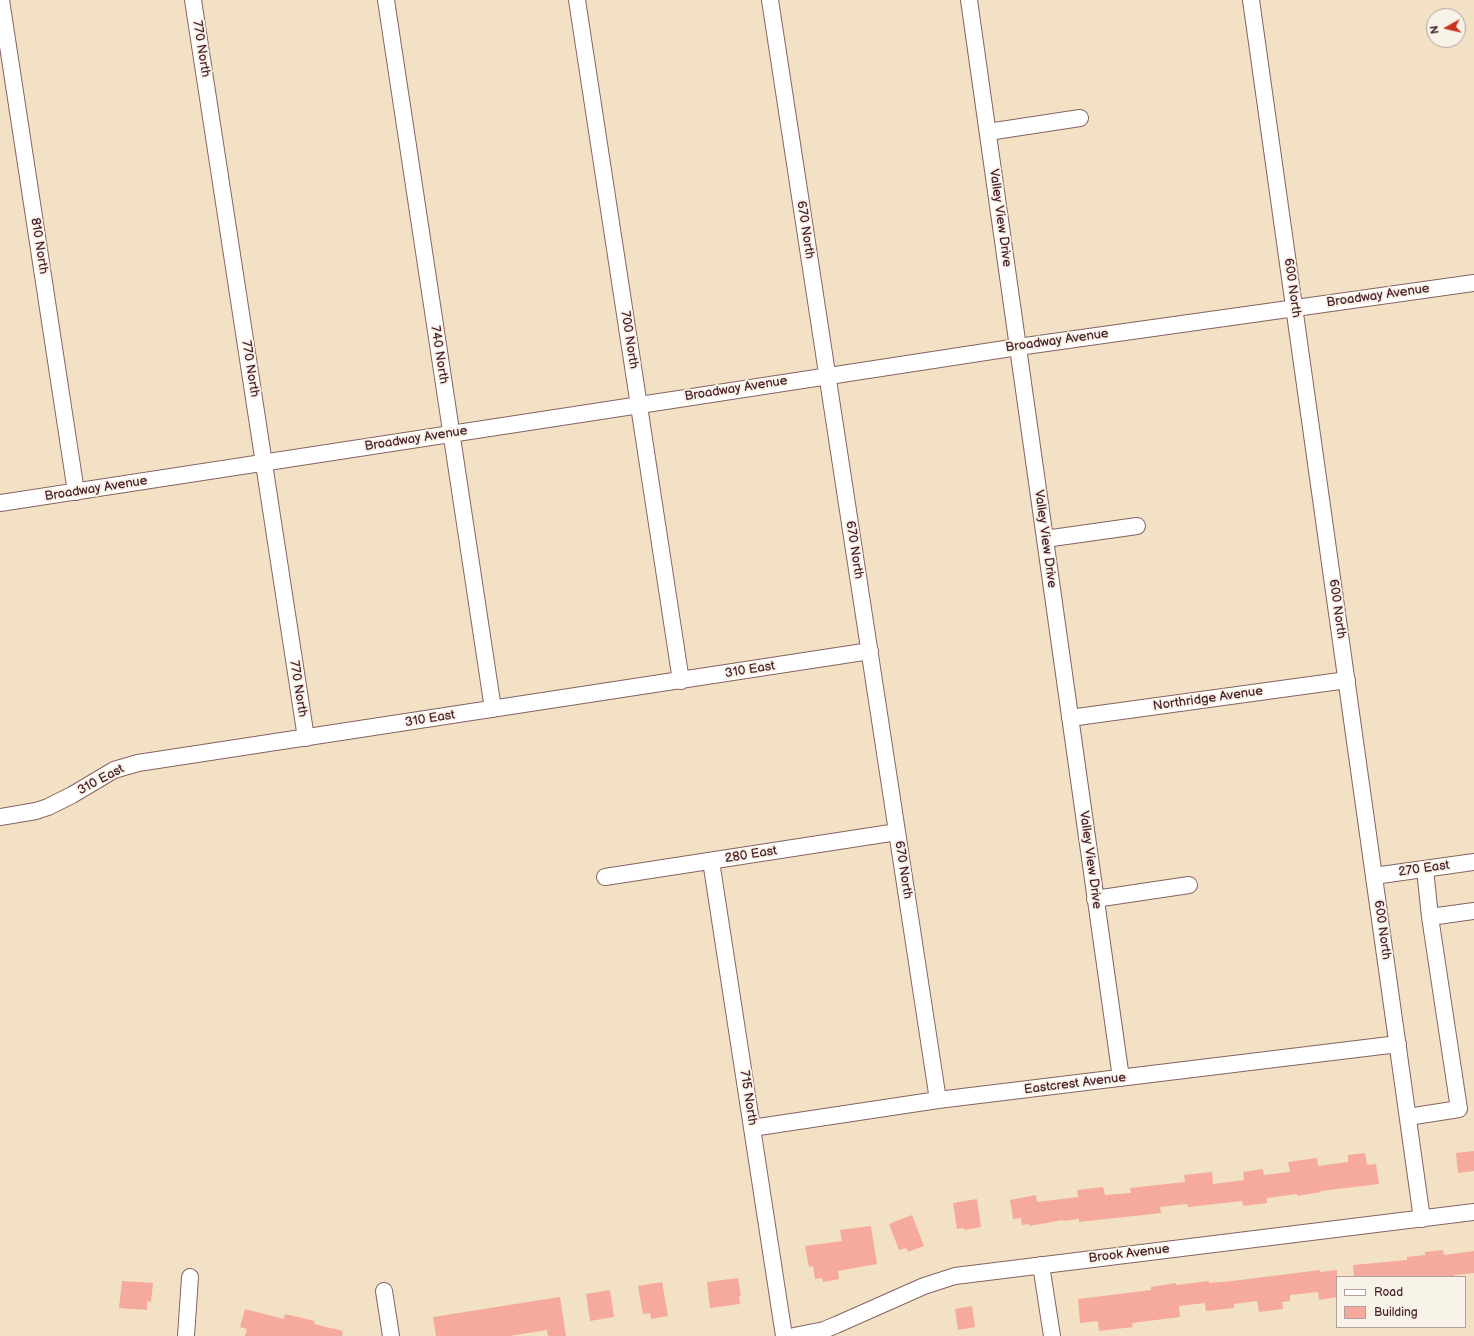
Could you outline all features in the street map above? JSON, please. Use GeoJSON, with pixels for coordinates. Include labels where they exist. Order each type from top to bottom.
{"type":"FeatureCollection","features":[{"type":"Feature","properties":{"kind":"street","name":"810 North"},"geometry":{"type":"LineString","coordinates":[[1,0],[76,492]]}},
{"type":"Feature","properties":{"kind":"street","name":"770 North"},"geometry":{"type":"LineString","coordinates":[[193,0],[306,738]]}},
{"type":"Feature","properties":{"kind":"street","name":"740 North"},"geometry":{"type":"LineString","coordinates":[[386,0],[493,709]]}},
{"type":"Feature","properties":{"kind":"street","name":"700 North"},"geometry":{"type":"LineString","coordinates":[[577,0],[681,681]]}},
{"type":"Feature","properties":{"kind":"street","name":"670 North"},"geometry":{"type":"LineString","coordinates":[[770,0],[938,1100]]}},
{"type":"Feature","properties":{"kind":"street","name":"Valley View Drive"},"geometry":{"type":"LineString","coordinates":[[969,0],[1121,1078]]}},
{"type":"Feature","properties":{"kind":"street","name":"600 North"},"geometry":{"type":"LineString","coordinates":[[1251,0],[1422,1219]]}},
{"type":"Feature","properties":{"kind":"street"},"geometry":{"type":"LineString","coordinates":[[988,132],[1080,118]]}},
{"type":"Feature","properties":{"kind":"street","name":"Broadway Avenue"},"geometry":{"type":"LineString","coordinates":[[0,504],[827,375],[1474,283]]}},
{"type":"Feature","properties":{"kind":"street"},"geometry":{"type":"LineString","coordinates":[[1045,538],[1137,526]]}},
{"type":"Feature","properties":{"kind":"street","name":"310 East"},"geometry":{"type":"LineString","coordinates":[[0,817],[36,811],[48,807],[66,799],[114,770],[130,765],[870,651]]}},
{"type":"Feature","properties":{"kind":"street","name":"Northridge Avenue"},"geometry":{"type":"LineString","coordinates":[[1070,718],[1347,680]]}},
{"type":"Feature","properties":{"kind":"street","name":"280 East"},"geometry":{"type":"LineString","coordinates":[[605,877],[897,832]]}},
{"type":"Feature","properties":{"kind":"street","name":"715 North"},"geometry":{"type":"LineString","coordinates":[[711,861],[784,1336]]}},
{"type":"Feature","properties":{"kind":"street","name":"270 East"},"geometry":{"type":"LineString","coordinates":[[1374,876],[1474,862]]}},
{"type":"Feature","properties":{"kind":"street"},"geometry":{"type":"LineString","coordinates":[[1408,1117],[1459,1109],[1430,917],[1425,869]]}},
{"type":"Feature","properties":{"kind":"street"},"geometry":{"type":"LineString","coordinates":[[1095,899],[1189,885]]}},
{"type":"Feature","properties":{"kind":"street"},"geometry":{"type":"LineString","coordinates":[[1430,917],[1474,911]]}},
{"type":"Feature","properties":{"kind":"street","name":"Eastcrest Avenue"},"geometry":{"type":"LineString","coordinates":[[752,1128],[938,1100],[1398,1044]]}},
{"type":"Feature","properties":{"kind":"street","name":"Brook Avenue"},"geometry":{"type":"LineString","coordinates":[[794,1336],[824,1330],[939,1280],[967,1274],[1474,1212]]}},
{"type":"Feature","properties":{"kind":"street"},"geometry":{"type":"LineString","coordinates":[[1041,1265],[1052,1336]]}},
{"type":"Feature","properties":{"kind":"street"},"geometry":{"type":"LineString","coordinates":[[186,1336],[190,1278]]}},
{"type":"Feature","properties":{"kind":"street"},"geometry":{"type":"LineString","coordinates":[[384,1291],[391,1336]]}},
{"type":"Feature","properties":{"kind":"building"},"geometry":{"type":"Polygon","coordinates":[[[1474,1151],[1474,1171],[1458,1173],[1456,1153],[1474,1151]]]}},
{"type":"Feature","properties":{"kind":"building"},"geometry":{"type":"Polygon","coordinates":[[[1365,1153],[1367,1165],[1376,1164],[1379,1184],[1321,1191],[1298,1196],[1297,1194],[1267,1198],[1267,1203],[1243,1206],[1242,1201],[1188,1207],[1187,1204],[1160,1207],[1161,1213],[1079,1222],[1079,1219],[1063,1220],[1029,1226],[1029,1224],[1022,1225],[1021,1218],[1013,1219],[1010,1200],[1036,1195],[1037,1202],[1078,1197],[1077,1190],[1103,1187],[1105,1195],[1131,1193],[1130,1188],[1185,1182],[1184,1175],[1212,1172],[1213,1184],[1244,1180],[1243,1172],[1263,1169],[1264,1175],[1290,1172],[1288,1162],[1317,1158],[1318,1166],[1348,1162],[1348,1155],[1365,1153]]]}},
{"type":"Feature","properties":{"kind":"building"},"geometry":{"type":"Polygon","coordinates":[[[977,1199],[981,1227],[964,1230],[964,1228],[957,1229],[953,1203],[977,1199]]]}},
{"type":"Feature","properties":{"kind":"building"},"geometry":{"type":"Polygon","coordinates":[[[912,1215],[924,1246],[908,1252],[906,1248],[899,1250],[889,1224],[912,1215]]]}},
{"type":"Feature","properties":{"kind":"building"},"geometry":{"type":"Polygon","coordinates":[[[871,1226],[877,1264],[838,1271],[839,1279],[823,1282],[822,1278],[815,1279],[813,1266],[809,1267],[805,1246],[842,1241],[840,1230],[871,1226]]]}},
{"type":"Feature","properties":{"kind":"building"},"geometry":{"type":"Polygon","coordinates":[[[1443,1250],[1444,1255],[1474,1251],[1474,1273],[1454,1276],[1354,1276],[1353,1265],[1407,1260],[1407,1257],[1425,1255],[1425,1252],[1443,1250]]]}},
{"type":"Feature","properties":{"kind":"building"},"geometry":{"type":"Polygon","coordinates":[[[1320,1270],[1320,1272],[1337,1270],[1336,1297],[1319,1300],[1318,1292],[1290,1295],[1290,1301],[1282,1302],[1283,1309],[1259,1312],[1257,1301],[1234,1304],[1234,1308],[1206,1311],[1205,1303],[1179,1306],[1180,1317],[1132,1323],[1133,1327],[1099,1331],[1098,1321],[1080,1323],[1078,1299],[1151,1290],[1151,1287],[1176,1283],[1176,1285],[1209,1281],[1209,1283],[1320,1270]]]}},
{"type":"Feature","properties":{"kind":"building"},"geometry":{"type":"Polygon","coordinates":[[[738,1278],[741,1296],[739,1296],[740,1304],[710,1308],[707,1282],[738,1278]]]}},
{"type":"Feature","properties":{"kind":"building"},"geometry":{"type":"Polygon","coordinates":[[[122,1281],[153,1283],[151,1302],[147,1301],[147,1310],[119,1308],[122,1281]]]}},
{"type":"Feature","properties":{"kind":"building"},"geometry":{"type":"Polygon","coordinates":[[[662,1282],[668,1316],[651,1319],[650,1313],[643,1314],[638,1286],[662,1282]]]}},
{"type":"Feature","properties":{"kind":"building"},"geometry":{"type":"Polygon","coordinates":[[[610,1290],[614,1317],[590,1321],[586,1294],[610,1290]]]}},
{"type":"Feature","properties":{"kind":"building"},"geometry":{"type":"Polygon","coordinates":[[[560,1297],[566,1336],[548,1336],[547,1330],[509,1336],[436,1336],[433,1317],[560,1297]]]}},
{"type":"Feature","properties":{"kind":"building"},"geometry":{"type":"Polygon","coordinates":[[[972,1306],[975,1327],[958,1330],[955,1309],[972,1306]]]}},
{"type":"Feature","properties":{"kind":"building"},"geometry":{"type":"Polygon","coordinates":[[[245,1309],[284,1319],[285,1314],[315,1321],[314,1324],[343,1331],[342,1336],[245,1336],[247,1329],[240,1327],[245,1309]]]}}]}
